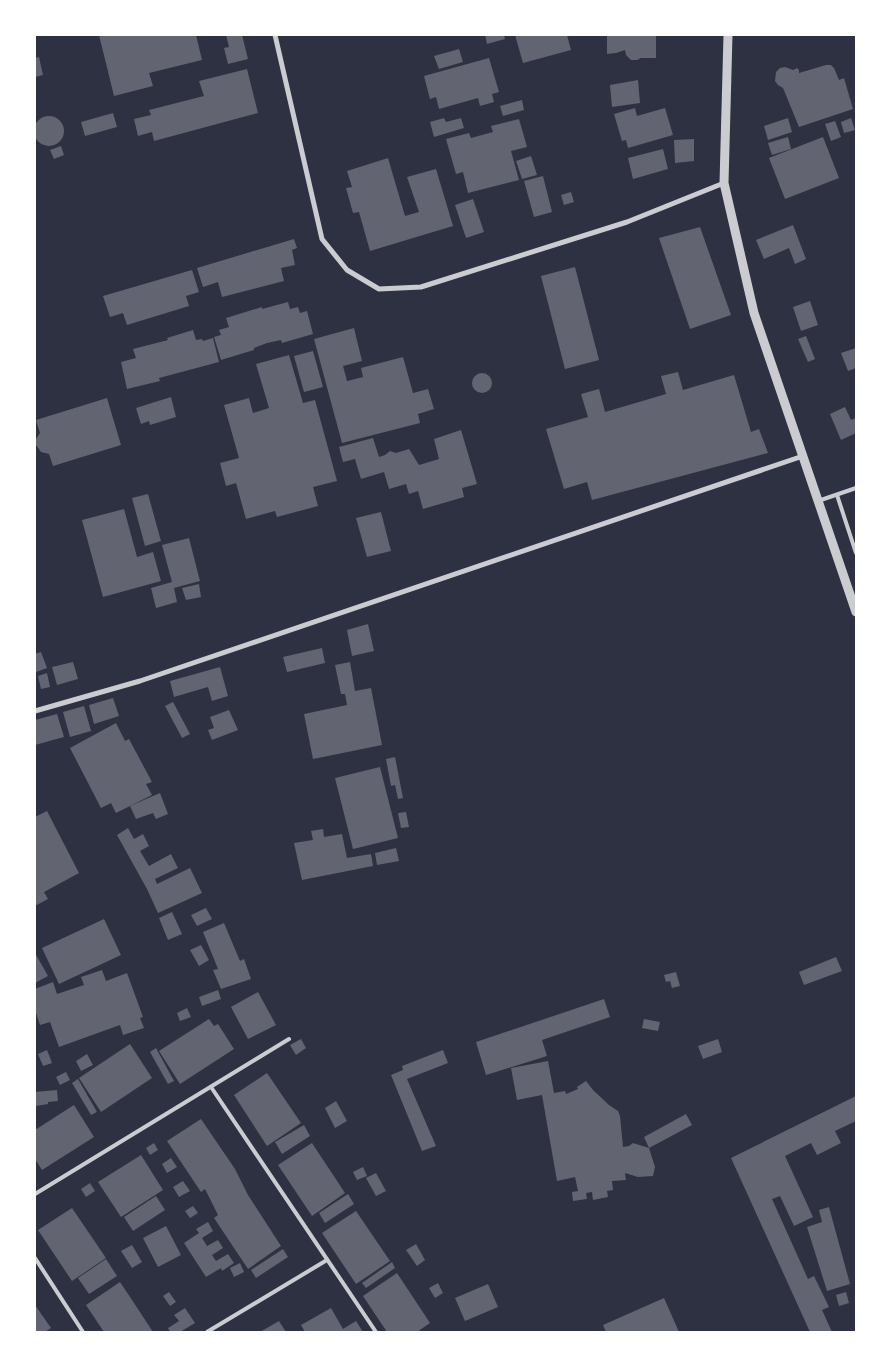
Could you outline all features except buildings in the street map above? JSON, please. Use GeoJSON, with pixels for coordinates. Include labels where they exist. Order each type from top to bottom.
{"type":"FeatureCollection","features":[{"type":"Feature","properties":{"kind":"street"},"geometry":{"type":"LineString","coordinates":[[275,35],[322,239],[347,270],[379,289],[421,287],[627,222],[724,183]]}},
{"type":"Feature","properties":{"kind":"street"},"geometry":{"type":"LineString","coordinates":[[728,35],[724,183],[754,313],[856,612]]}},
{"type":"Feature","properties":{"kind":"street"},"geometry":{"type":"LineString","coordinates":[[35,712],[140,681],[803,456]]}},
{"type":"Feature","properties":{"kind":"lane"},"geometry":{"type":"LineString","coordinates":[[818,501],[856,488]]}},
{"type":"Feature","properties":{"kind":"lane"},"geometry":{"type":"LineString","coordinates":[[836,495],[856,553]]}},
{"type":"Feature","properties":{"kind":"lane"},"geometry":{"type":"LineString","coordinates":[[35,1194],[289,1038]]}},
{"type":"Feature","properties":{"kind":"lane"},"geometry":{"type":"LineString","coordinates":[[211,1086],[376,1332]]}},
{"type":"Feature","properties":{"kind":"lane"},"geometry":{"type":"LineString","coordinates":[[35,1258],[83,1332]]}},
{"type":"Feature","properties":{"kind":"lane"},"geometry":{"type":"LineString","coordinates":[[207,1332],[327,1260]]}}]}
